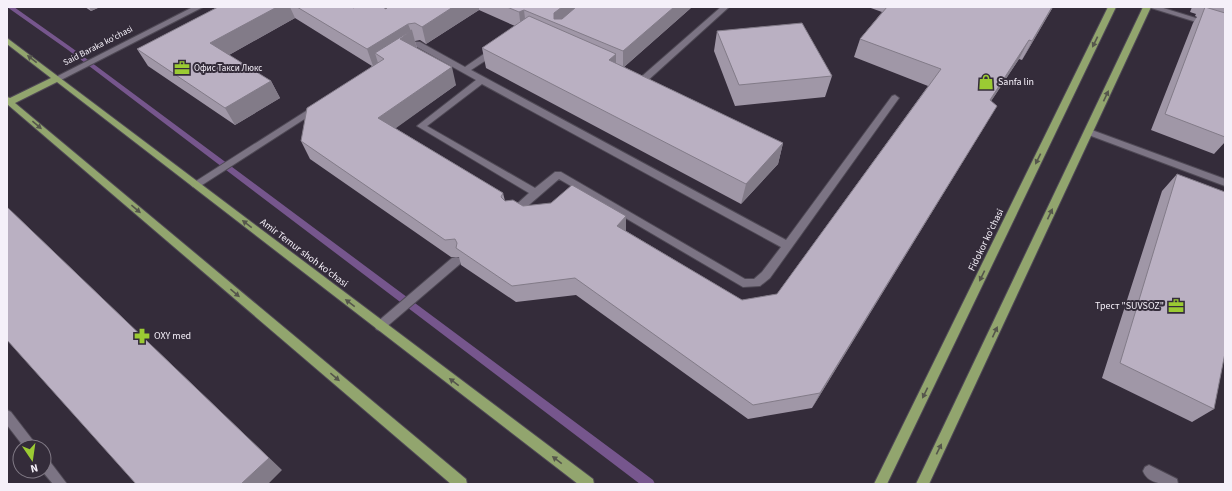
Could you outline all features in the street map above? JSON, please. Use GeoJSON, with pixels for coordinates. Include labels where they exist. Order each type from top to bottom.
{"type":"FeatureCollection","features":[{"type":"Feature","properties":{"kind":"main road","name":"Fidokor ko'chasi"},"geometry":{"type":"LineString","coordinates":[[880,484],[1112,7]]}},
{"type":"Feature","properties":{"kind":"main road"},"geometry":{"type":"LineString","coordinates":[[922,484],[1147,7]]}},
{"type":"Feature","properties":{"kind":"main road","name":"Amir Temur shoh ko'chasi"},"geometry":{"type":"LineString","coordinates":[[7,40],[56,79],[588,484]]}},
{"type":"Feature","properties":{"kind":"main road","name":"Said Baraka ko'chasi"},"geometry":{"type":"LineString","coordinates":[[8,102],[56,79]]}},
{"type":"Feature","properties":{"kind":"main road"},"geometry":{"type":"LineString","coordinates":[[8,102],[461,484]]}},
{"type":"Feature","properties":{"kind":"street","name":"Said Baraka ko'chasi"},"geometry":{"type":"LineString","coordinates":[[56,79],[199,7]]}},
{"type":"Feature","properties":{"kind":"street"},"geometry":{"type":"LineString","coordinates":[[628,75],[642,81],[725,7]]}},
{"type":"Feature","properties":{"kind":"street"},"geometry":{"type":"LineString","coordinates":[[1152,7],[1225,29]]}},
{"type":"Feature","properties":{"kind":"street"},"geometry":{"type":"LineString","coordinates":[[398,56],[417,44],[788,246]]}},
{"type":"Feature","properties":{"kind":"street"},"geometry":{"type":"LineString","coordinates":[[465,70],[498,48]]}},
{"type":"Feature","properties":{"kind":"street"},"geometry":{"type":"LineString","coordinates":[[482,80],[421,126],[536,193]]}},
{"type":"Feature","properties":{"kind":"street"},"geometry":{"type":"LineString","coordinates":[[511,214],[558,174],[743,283],[756,283],[766,275],[788,246],[895,98]]}},
{"type":"Feature","properties":{"kind":"street"},"geometry":{"type":"LineString","coordinates":[[196,185],[326,102]]}},
{"type":"Feature","properties":{"kind":"street"},"geometry":{"type":"LineString","coordinates":[[1089,132],[1225,183]]}},
{"type":"Feature","properties":{"kind":"street"},"geometry":{"type":"LineString","coordinates":[[380,326],[456,261]]}},
{"type":"Feature","properties":{"kind":"street"},"geometry":{"type":"LineString","coordinates":[[7,417],[25,439]]}},
{"type":"Feature","properties":{"kind":"street"},"geometry":{"type":"LineString","coordinates":[[1149,471],[1172,484]]}},
{"type":"Feature","properties":{"kind":"street"},"geometry":{"type":"LineString","coordinates":[[52,472],[61,484]]}},
{"type":"Feature","properties":{"kind":"building"},"geometry":{"type":"Polygon","coordinates":[[[218,7],[277,7],[210,43],[271,81],[225,108],[137,49],[218,7]]]}},
{"type":"Feature","properties":{"kind":"building"},"geometry":{"type":"Polygon","coordinates":[[[297,7],[383,7],[386,9],[388,7],[453,7],[422,27],[415,23],[408,24],[367,49],[297,7]]]}},
{"type":"Feature","properties":{"kind":"building"},"geometry":{"type":"Polygon","coordinates":[[[507,7],[562,7],[554,13],[554,19],[562,19],[576,7],[674,7],[623,51],[524,10],[519,12],[507,7]]]}},
{"type":"Feature","properties":{"kind":"building"},"geometry":{"type":"Polygon","coordinates":[[[887,7],[1052,7],[1032,41],[1029,40],[990,100],[997,106],[820,393],[753,405],[575,278],[512,286],[456,248],[457,243],[455,239],[445,240],[301,141],[307,108],[384,59],[375,53],[412,30],[400,39],[452,67],[378,118],[503,193],[501,197],[505,201],[513,200],[523,206],[551,203],[572,185],[626,216],[617,226],[742,300],[777,294],[941,69],[860,39],[887,7]]]}},
{"type":"Feature","properties":{"kind":"building"},"geometry":{"type":"Polygon","coordinates":[[[1205,7],[1225,13],[1225,137],[1165,114],[1205,7]]]}},
{"type":"Feature","properties":{"kind":"building"},"geometry":{"type":"Polygon","coordinates":[[[529,16],[616,54],[609,60],[783,143],[746,184],[482,48],[529,16]]]}},
{"type":"Feature","properties":{"kind":"building"},"geometry":{"type":"Polygon","coordinates":[[[802,23],[832,76],[739,85],[717,31],[802,23]]]}},
{"type":"Feature","properties":{"kind":"building","name":"Трест \"SUVSOZ\""},"geometry":{"type":"Polygon","coordinates":[[[1177,174],[1225,192],[1225,353],[1214,409],[1120,363],[1177,174]]]}},
{"type":"Feature","properties":{"kind":"building"},"geometry":{"type":"Polygon","coordinates":[[[7,207],[269,458],[241,484],[136,484],[7,340],[7,207]]]}},
{"type":"Feature","properties":{"kind":"waterway"},"geometry":{"type":"LineString","coordinates":[[10,7],[70,49],[649,484]]}},
{"type":"Feature","properties":{"kind":"place","name":"Офис Такси Люкс"},"geometry":{"type":"Point","coordinates":[182,68]}},
{"type":"Feature","properties":{"kind":"place","name":"Sanfa lin"},"geometry":{"type":"Point","coordinates":[986,82]}},
{"type":"Feature","properties":{"kind":"place","name":"Трест \"SUVSOZ\""},"geometry":{"type":"Point","coordinates":[1176,306]}},
{"type":"Feature","properties":{"kind":"place","name":"OXY med"},"geometry":{"type":"Point","coordinates":[142,336]}}]}
